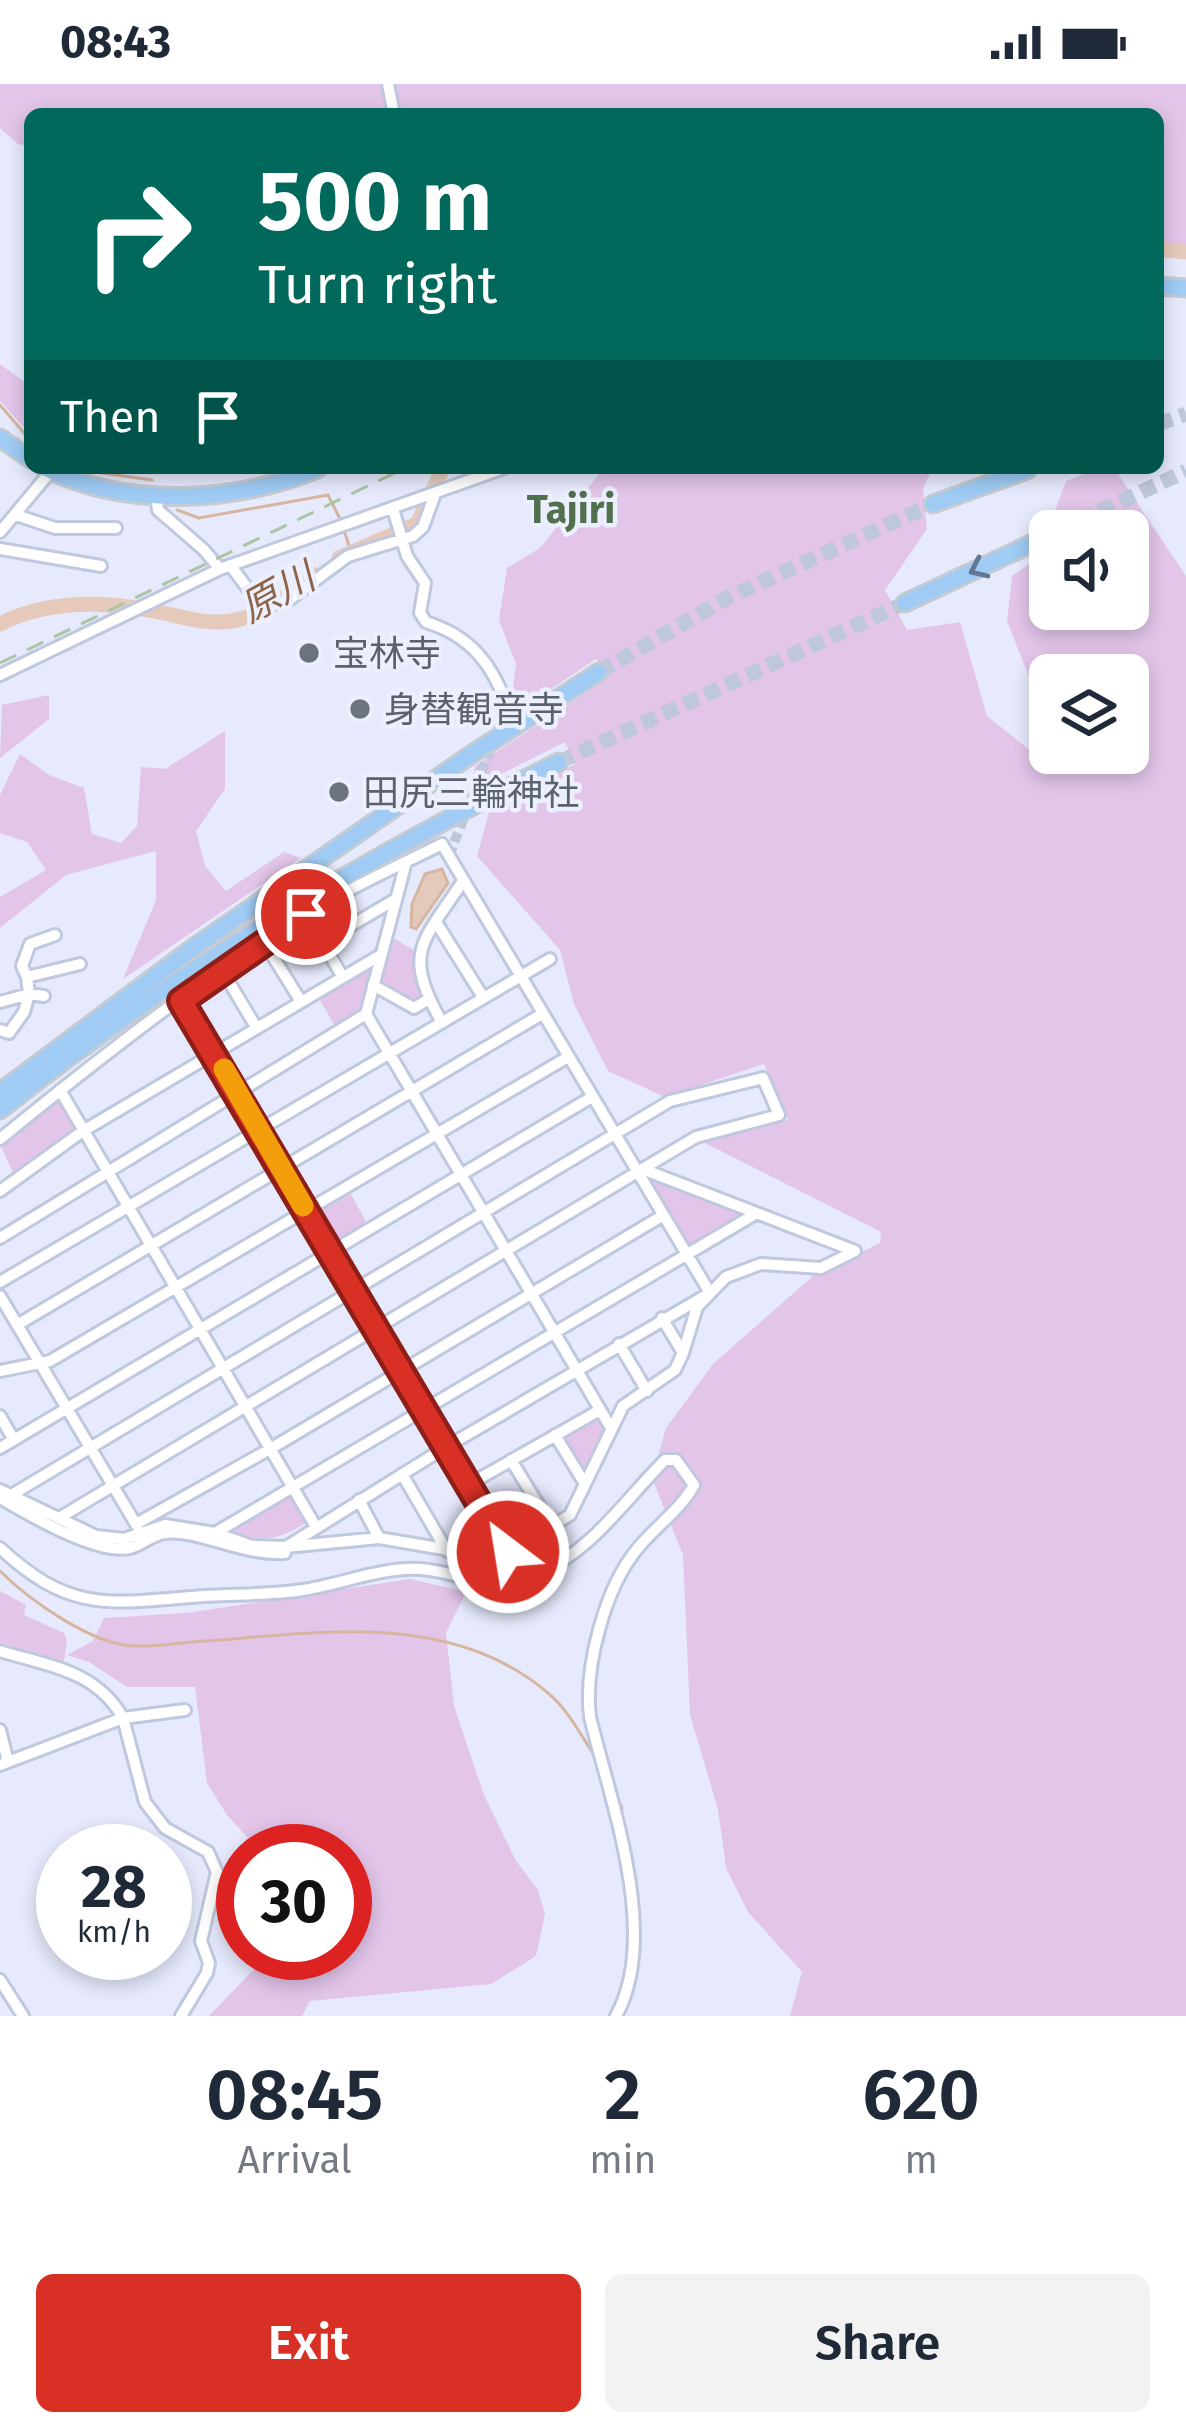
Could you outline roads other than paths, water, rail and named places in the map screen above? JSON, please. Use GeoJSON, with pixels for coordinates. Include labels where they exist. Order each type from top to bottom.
{"type":"FeatureCollection","features":[{"type":"Feature","properties":{"kind":"highway"},"geometry":{"type":"LineString","coordinates":[[60,474],[93,485],[206,496],[265,488],[303,474]]}},
{"type":"Feature","properties":{"kind":"highway"},"geometry":{"type":"LineString","coordinates":[[933,504],[1016,474]]}},
{"type":"Feature","properties":{"kind":"highway"},"geometry":{"type":"LineString","coordinates":[[905,603],[1029,545]]}},
{"type":"Feature","properties":{"kind":"highway"},"geometry":{"type":"LineString","coordinates":[[0,1092],[193,948],[599,672]]}},
{"type":"Feature","properties":{"kind":"highway"},"geometry":{"type":"LineString","coordinates":[[0,1110],[90,1040],[269,918],[386,850],[559,762]]}},
{"type":"Feature","properties":{"kind":"street"},"geometry":{"type":"LineString","coordinates":[[0,532],[45,474]]}},
{"type":"Feature","properties":{"kind":"street"},"geometry":{"type":"LineString","coordinates":[[0,675],[225,567],[488,474]]}},
{"type":"Feature","properties":{"kind":"street"},"geometry":{"type":"LineString","coordinates":[[156,494],[158,510],[254,597],[270,604],[286,602],[349,556],[401,540],[423,527],[435,494]]}},
{"type":"Feature","properties":{"kind":"street"},"geometry":{"type":"LineString","coordinates":[[394,509],[406,556],[424,583],[420,613],[426,622],[454,630],[486,663],[507,706]]}},
{"type":"Feature","properties":{"kind":"street"},"geometry":{"type":"LineString","coordinates":[[16,515],[56,528],[116,529]]}},
{"type":"Feature","properties":{"kind":"street"},"geometry":{"type":"LineString","coordinates":[[0,549],[101,566]]}},
{"type":"Feature","properties":{"kind":"street"},"geometry":{"type":"LineString","coordinates":[[0,1139],[222,970],[306,914],[442,844],[615,1135],[642,1172],[662,1216],[710,1293]]}},
{"type":"Feature","properties":{"kind":"street"},"geometry":{"type":"LineString","coordinates":[[407,861],[366,1014],[611,1428]]}},
{"type":"Feature","properties":{"kind":"street"},"geometry":{"type":"LineString","coordinates":[[442,1021],[420,982],[420,944],[463,880]]}},
{"type":"Feature","properties":{"kind":"street"},"geometry":{"type":"LineString","coordinates":[[323,942],[396,899]]}},
{"type":"Feature","properties":{"kind":"street"},"geometry":{"type":"LineString","coordinates":[[306,914],[342,976]]}},
{"type":"Feature","properties":{"kind":"street"},"geometry":{"type":"LineString","coordinates":[[436,922],[483,997]]}},
{"type":"Feature","properties":{"kind":"street"},"geometry":{"type":"LineString","coordinates":[[0,1030],[9,1033],[24,1012],[29,994],[22,967],[30,944],[55,935]]}},
{"type":"Feature","properties":{"kind":"street"},"geometry":{"type":"LineString","coordinates":[[264,942],[300,1000]]}},
{"type":"Feature","properties":{"kind":"street"},"geometry":{"type":"LineString","coordinates":[[0,1191],[83,1131],[379,956]]}},
{"type":"Feature","properties":{"kind":"street"},"geometry":{"type":"LineString","coordinates":[[0,1282],[550,959]]}},
{"type":"Feature","properties":{"kind":"street"},"geometry":{"type":"LineString","coordinates":[[26,977],[80,964]]}},
{"type":"Feature","properties":{"kind":"street"},"geometry":{"type":"LineString","coordinates":[[222,970],[256,1027]]}},
{"type":"Feature","properties":{"kind":"street"},"geometry":{"type":"LineString","coordinates":[[373,985],[414,1008],[429,999]]}},
{"type":"Feature","properties":{"kind":"street"},"geometry":{"type":"LineString","coordinates":[[0,1002],[29,994],[44,996]]}},
{"type":"Feature","properties":{"kind":"street"},"geometry":{"type":"LineString","coordinates":[[181,1001],[508,1552]]}},
{"type":"Feature","properties":{"kind":"street"},"geometry":{"type":"LineString","coordinates":[[0,1238],[366,1014]]}},
{"type":"Feature","properties":{"kind":"street"},"geometry":{"type":"LineString","coordinates":[[17,1325],[542,1014]]}},
{"type":"Feature","properties":{"kind":"street"},"geometry":{"type":"LineString","coordinates":[[0,1372],[41,1364],[568,1057]]}},
{"type":"Feature","properties":{"kind":"street"},"geometry":{"type":"LineString","coordinates":[[4,1494],[90,1448],[670,1101],[763,1078],[779,1114],[696,1137],[59,1518]]}},
{"type":"Feature","properties":{"kind":"street"},"geometry":{"type":"LineString","coordinates":[[60,1090],[316,1527]]}},
{"type":"Feature","properties":{"kind":"street"},"geometry":{"type":"LineString","coordinates":[[0,1448],[592,1097]]}},
{"type":"Feature","properties":{"kind":"street"},"geometry":{"type":"LineString","coordinates":[[139,1529],[165,1525],[215,1533],[252,1546],[379,1538],[479,1556],[508,1552],[570,1515],[622,1406],[675,1370],[697,1306],[726,1277],[761,1264],[810,1269],[855,1251],[642,1172]]}},
{"type":"Feature","properties":{"kind":"street"},"geometry":{"type":"LineString","coordinates":[[215,1533],[758,1213]]}},
{"type":"Feature","properties":{"kind":"street"},"geometry":{"type":"LineString","coordinates":[[4,1494],[96,1536],[124,1538],[662,1216]]}},
{"type":"Feature","properties":{"kind":"street"},"geometry":{"type":"LineString","coordinates":[[286,1547],[710,1293]]}},
{"type":"Feature","properties":{"kind":"street"},"geometry":{"type":"LineString","coordinates":[[0,1296],[139,1529]]}},
{"type":"Feature","properties":{"kind":"street"},"geometry":{"type":"LineString","coordinates":[[662,1318],[683,1353]]}},
{"type":"Feature","properties":{"kind":"street"},"geometry":{"type":"LineString","coordinates":[[619,1344],[647,1391]]}},
{"type":"Feature","properties":{"kind":"street"},"geometry":{"type":"LineString","coordinates":[[468,1485],[600,1410]]}},
{"type":"Feature","properties":{"kind":"street"},"geometry":{"type":"LineString","coordinates":[[0,1415],[14,1440]]}},
{"type":"Feature","properties":{"kind":"street"},"geometry":{"type":"LineString","coordinates":[[555,1435],[585,1484]]}},
{"type":"Feature","properties":{"kind":"street"},"geometry":{"type":"LineString","coordinates":[[511,1460],[552,1527]]}},
{"type":"Feature","properties":{"kind":"street"},"geometry":{"type":"LineString","coordinates":[[0,1547],[41,1582],[71,1596],[114,1604],[299,1591],[422,1569],[473,1582],[504,1584],[534,1576],[566,1558],[604,1528],[665,1460],[676,1460],[694,1485],[621,1573],[586,1690],[633,1892],[631,1956],[616,2016]]}},
{"type":"Feature","properties":{"kind":"street"},"geometry":{"type":"LineString","coordinates":[[401,1474],[447,1551]]}},
{"type":"Feature","properties":{"kind":"street"},"geometry":{"type":"LineString","coordinates":[[4,1494],[28,1515],[95,1544],[128,1549],[165,1533],[260,1555],[324,1550]]}},
{"type":"Feature","properties":{"kind":"street"},"geometry":{"type":"LineString","coordinates":[[358,1500],[379,1538]]}},
{"type":"Feature","properties":{"kind":"street"},"geometry":{"type":"LineString","coordinates":[[0,1652],[83,1676],[106,1694],[123,1718],[145,1802],[166,1828],[208,1852],[217,1871],[201,1941],[209,1963],[181,2016]]}},
{"type":"Feature","properties":{"kind":"street"},"geometry":{"type":"LineString","coordinates":[[0,1730],[4,1763],[123,1718],[185,1710]]}},
{"type":"Feature","properties":{"kind":"street"},"geometry":{"type":"LineString","coordinates":[[0,1980],[23,2016]]}},
{"type":"Feature","properties":{"kind":"waterway","name":"原川"},"geometry":{"type":"LineString","coordinates":[[1164,250],[1186,252]]}},
{"type":"Feature","properties":{"kind":"waterway"},"geometry":{"type":"LineString","coordinates":[[0,405],[24,433]]}},
{"type":"Feature","properties":{"kind":"waterway"},"geometry":{"type":"LineString","coordinates":[[109,474],[152,480]]}},
{"type":"Feature","properties":{"kind":"waterway","name":"原川"},"geometry":{"type":"LineString","coordinates":[[339,558],[417,524],[440,474]]}},
{"type":"Feature","properties":{"kind":"waterway"},"geometry":{"type":"LineString","coordinates":[[177,510],[199,518],[328,495],[341,521]]}},
{"type":"Feature","properties":{"kind":"waterway"},"geometry":{"type":"LineString","coordinates":[[344,530],[350,549]]}},
{"type":"Feature","properties":{"kind":"waterway","name":"原川"},"geometry":{"type":"LineString","coordinates":[[0,624],[37,610],[95,604],[232,621],[254,615],[315,575]]}},
{"type":"Feature","properties":{"kind":"waterway"},"geometry":{"type":"LineString","coordinates":[[0,1571],[62,1619],[99,1638],[133,1646],[340,1632],[428,1638],[470,1649],[510,1667],[548,1693],[597,1759]]}},
{"type":"Feature","properties":{"kind":"waterway"},"geometry":{"type":"LineString","coordinates":[[615,1794],[622,1808]]}},
{"type":"Feature","properties":{"kind":"tunnel"},"geometry":{"type":"LineString","coordinates":[[1164,422],[1186,414]]}},
{"type":"Feature","properties":{"kind":"tunnel"},"geometry":{"type":"LineString","coordinates":[[1103,510],[1186,471]]}},
{"type":"Feature","properties":{"kind":"tunnel"},"geometry":{"type":"LineString","coordinates":[[599,672],[727,598],[933,504]]}},
{"type":"Feature","properties":{"kind":"tunnel"},"geometry":{"type":"LineString","coordinates":[[559,762],[905,603]]}},
{"type":"Feature","properties":{"kind":"tunnel"},"geometry":{"type":"LineString","coordinates":[[449,856],[507,706]]}},
{"type":"Feature","properties":{"kind":"railway"},"geometry":{"type":"LineString","coordinates":[[0,663],[393,474]]}},
{"type":"Feature","properties":{"kind":"place","name":"宝林寺"},"geometry":{"type":"Point","coordinates":[309,653]}},
{"type":"Feature","properties":{"kind":"place","name":"身替観音寺"},"geometry":{"type":"Point","coordinates":[360,709]}},
{"type":"Feature","properties":{"kind":"place","name":"田尻三輪神社"},"geometry":{"type":"Point","coordinates":[339,792]}},
{"type":"Feature","properties":{"kind":"district","name":"Tajiri"},"geometry":{"type":"Point","coordinates":[571,509]}}]}
